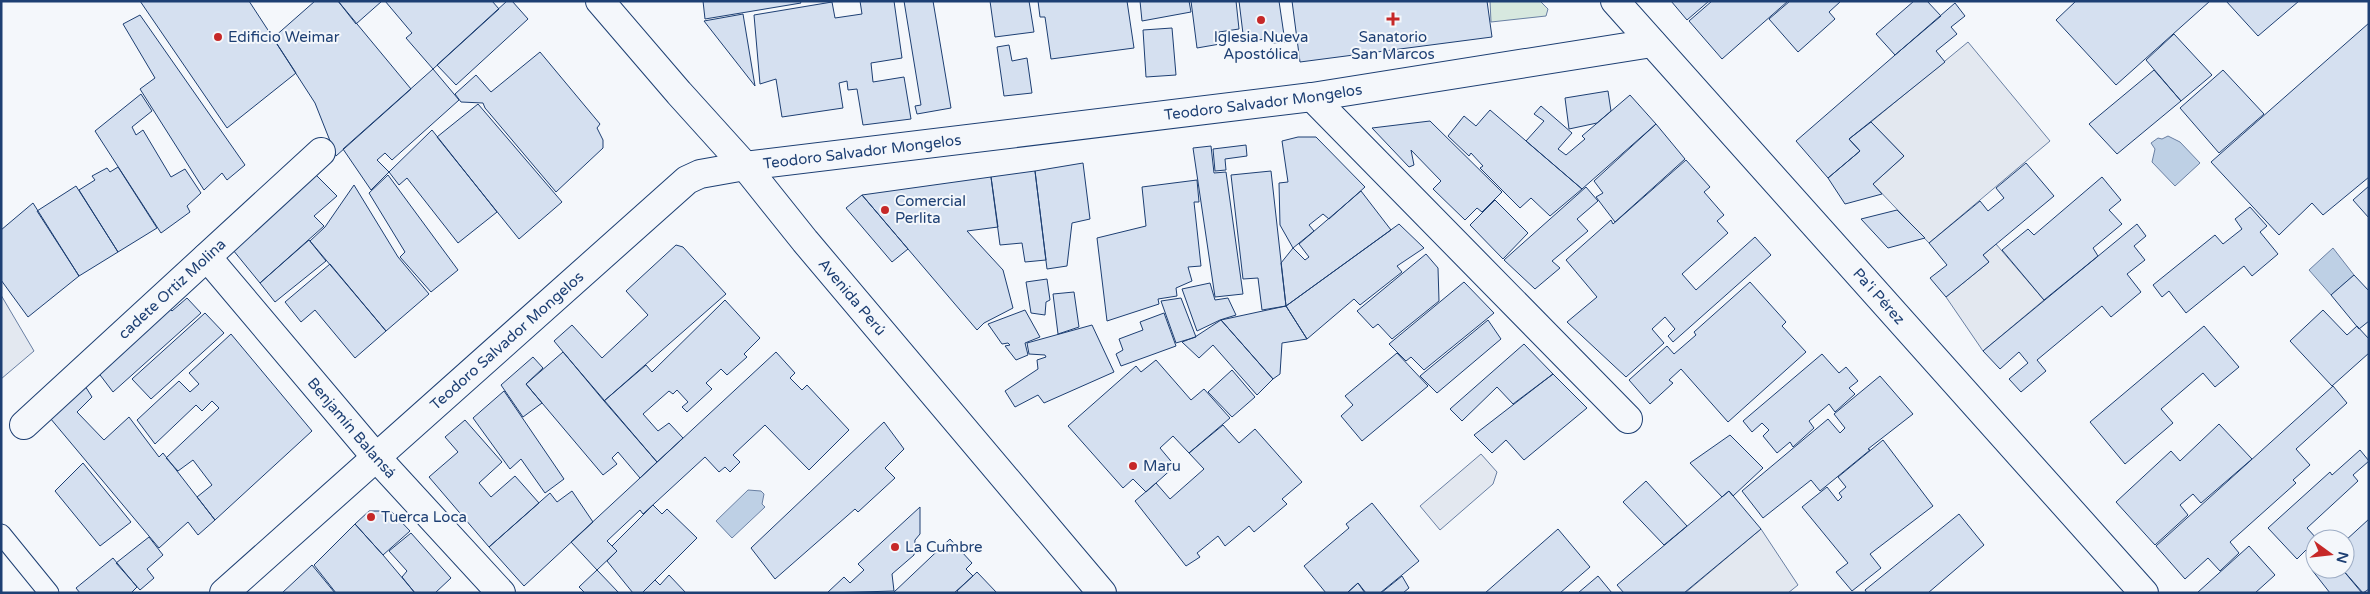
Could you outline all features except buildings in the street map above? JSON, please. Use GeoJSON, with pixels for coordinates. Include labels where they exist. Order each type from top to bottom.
{"type":"FeatureCollection","features":[{"type":"Feature","properties":{"kind":"street","name":"Avenida Perú"},"geometry":{"type":"LineString","coordinates":[[600,1],[745,166],[805,241],[1102,593]]}},
{"type":"Feature","properties":{"kind":"street","name":"Pa'i Pérez"},"geometry":{"type":"LineString","coordinates":[[1615,1],[2144,593]]}},
{"type":"Feature","properties":{"kind":"street","name":"Teodoro Salvador Mongelos"},"geometry":{"type":"LineString","coordinates":[[224,593],[375,456],[687,180],[700,174],[745,166],[1312,97],[1652,43]]}},
{"type":"Feature","properties":{"kind":"street"},"geometry":{"type":"LineString","coordinates":[[1312,97],[1628,419]]}},
{"type":"Feature","properties":{"kind":"street","name":"cadete Ortiz Molina"},"geometry":{"type":"LineString","coordinates":[[24,425],[321,152]]}},
{"type":"Feature","properties":{"kind":"street","name":"Benjamín Balansá"},"geometry":{"type":"LineString","coordinates":[[207,258],[375,456],[501,593]]}},
{"type":"Feature","properties":{"kind":"lane"},"geometry":{"type":"LineString","coordinates":[[1,534],[49,593]]}},
{"type":"Feature","properties":{"kind":"shaded area"},"geometry":{"type":"Polygon","coordinates":[[[1490,1],[1540,1],[1548,9],[1546,16],[1491,22],[1490,1]]]}},
{"type":"Feature","properties":{"kind":"shaded area"},"geometry":{"type":"Polygon","coordinates":[[[1968,42],[2050,141],[1929,243],[1873,184],[1904,156],[1871,122],[1968,42]]]}},
{"type":"Feature","properties":{"kind":"shaded area"},"geometry":{"type":"Polygon","coordinates":[[[1996,244],[2044,300],[1983,351],[1946,297],[1989,262],[1983,255],[1996,244]]]}},
{"type":"Feature","properties":{"kind":"shaded area"},"geometry":{"type":"Polygon","coordinates":[[[1,295],[34,351],[1,379],[1,295]]]}},
{"type":"Feature","properties":{"kind":"shaded area"},"geometry":{"type":"Polygon","coordinates":[[[1481,454],[1497,472],[1493,484],[1440,530],[1420,506],[1481,454]]]}},
{"type":"Feature","properties":{"kind":"shaded area"},"geometry":{"type":"Polygon","coordinates":[[[1761,529],[1798,585],[1788,593],[1685,593],[1761,529]]]}},
{"type":"Feature","properties":{"kind":"water"},"geometry":{"type":"Polygon","coordinates":[[[2168,136],[2180,142],[2200,163],[2175,186],[2152,162],[2155,149],[2151,143],[2158,138],[2162,139],[2168,136]]]}},
{"type":"Feature","properties":{"kind":"water"},"geometry":{"type":"Polygon","coordinates":[[[2333,248],[2354,275],[2331,295],[2309,270],[2333,248]]]}},
{"type":"Feature","properties":{"kind":"water"},"geometry":{"type":"Polygon","coordinates":[[[748,490],[761,491],[764,494],[762,504],[765,507],[732,538],[716,521],[748,490]]]}},
{"type":"Feature","properties":{"kind":"place","name":"Sanatorio San Marcos"},"geometry":{"type":"Point","coordinates":[1393,19]}},
{"type":"Feature","properties":{"kind":"place","name":"Iglesia Nueva Apostólica"},"geometry":{"type":"Point","coordinates":[1261,20]}},
{"type":"Feature","properties":{"kind":"place","name":"Edificio Weimar"},"geometry":{"type":"Point","coordinates":[218,37]}},
{"type":"Feature","properties":{"kind":"place","name":"Comercial Perlita"},"geometry":{"type":"Point","coordinates":[885,210]}},
{"type":"Feature","properties":{"kind":"place","name":"Maru"},"geometry":{"type":"Point","coordinates":[1133,466]}},
{"type":"Feature","properties":{"kind":"place","name":"Tuerca Loca"},"geometry":{"type":"Point","coordinates":[371,517]}},
{"type":"Feature","properties":{"kind":"place","name":"La Cumbre"},"geometry":{"type":"Point","coordinates":[895,547]}}]}
